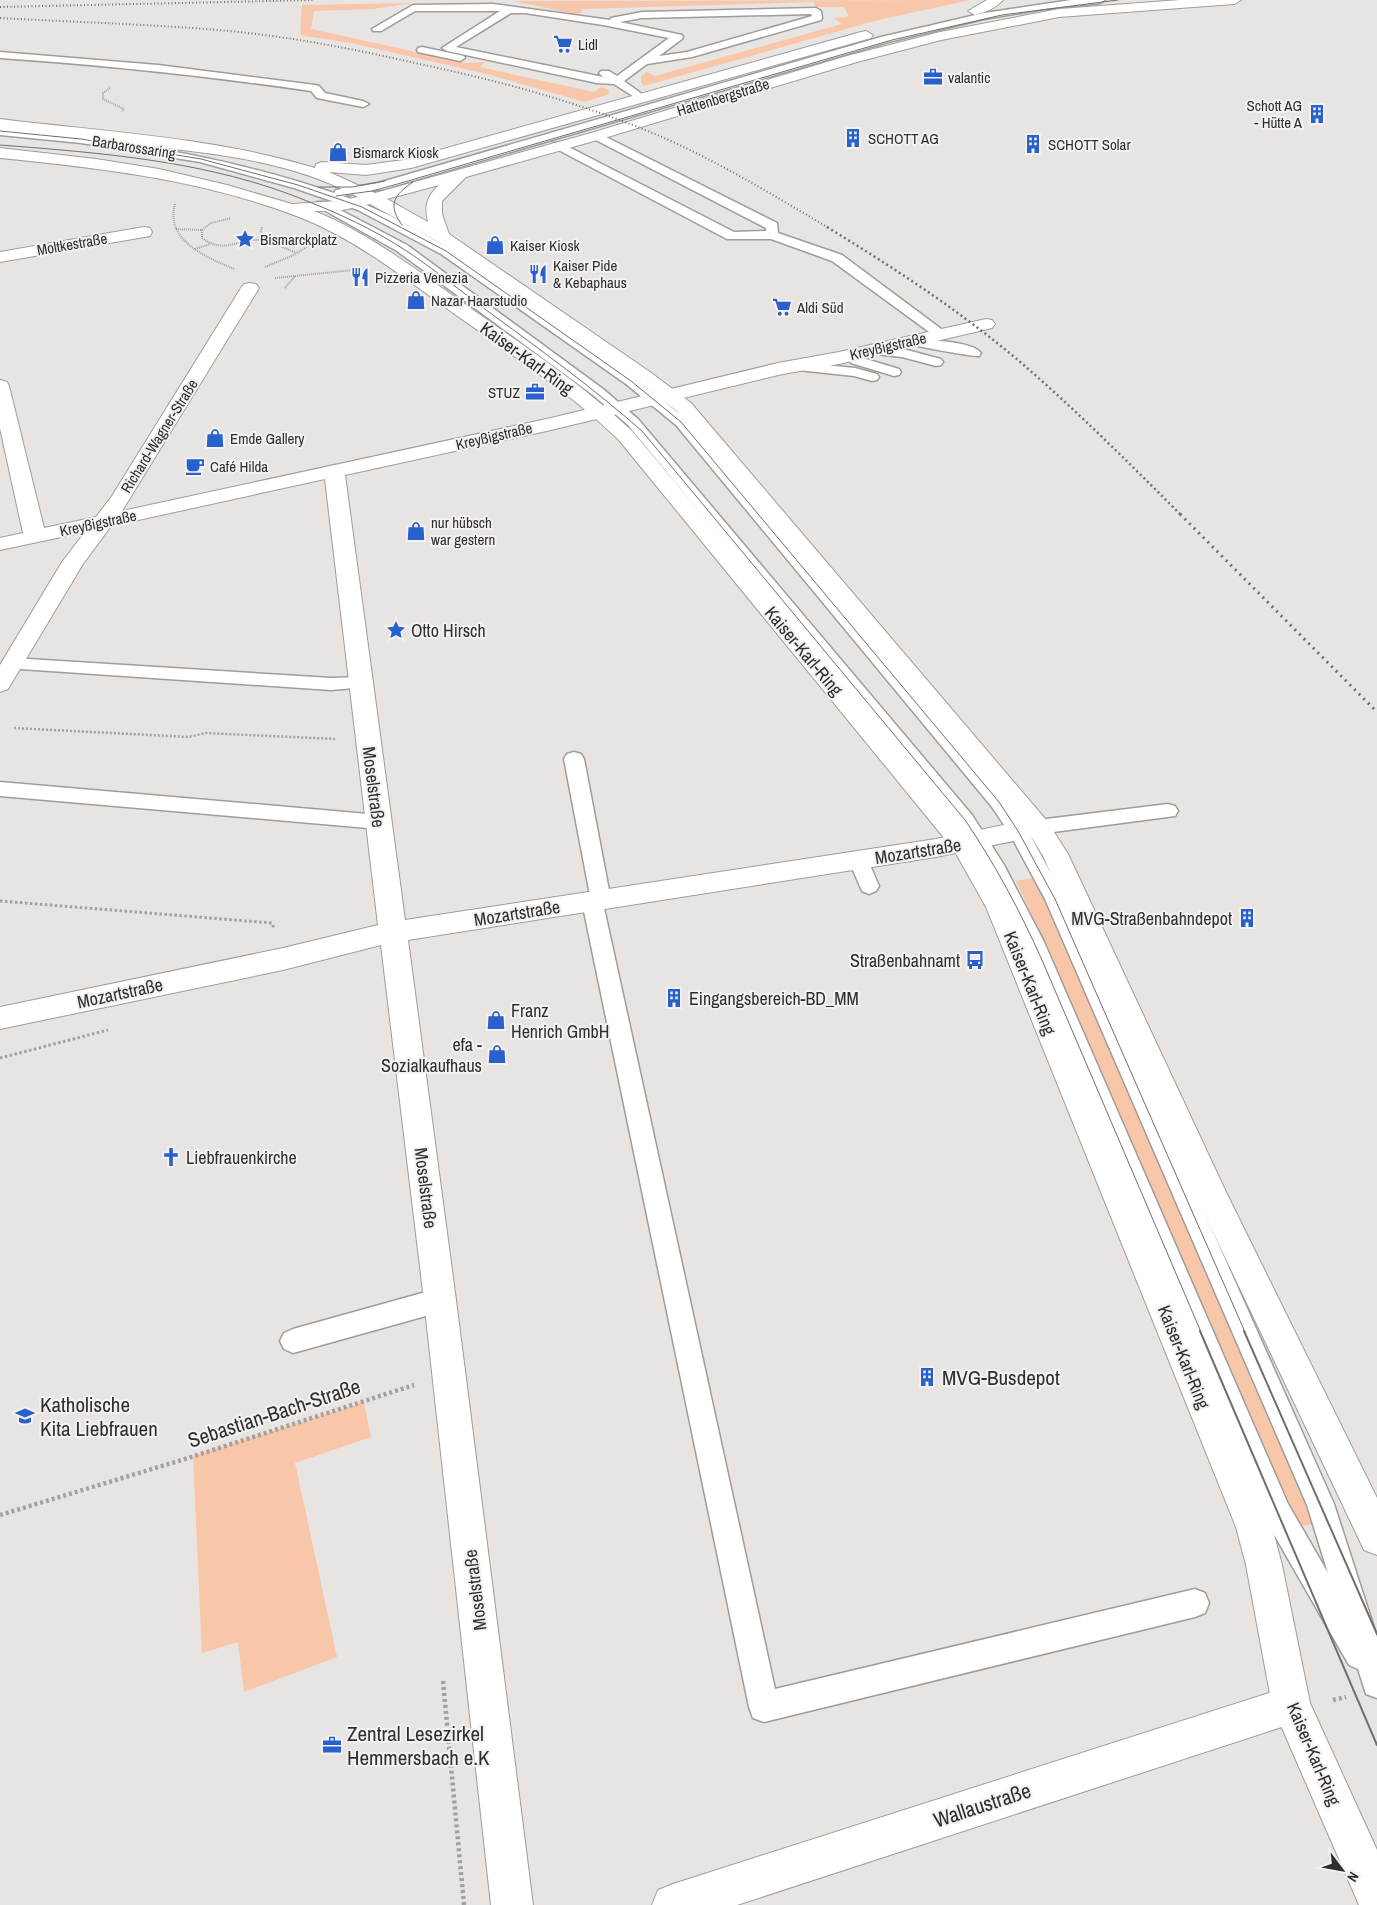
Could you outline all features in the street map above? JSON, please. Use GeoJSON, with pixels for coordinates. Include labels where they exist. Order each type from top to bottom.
{"type":"FeatureCollection","features":[{"type":"Feature","properties":{"kind":"street","name":"Hattenbergstraße"},"geometry":{"type":"LineString","coordinates":[[407,171],[642,99],[911,24],[975,10],[990,5],[996,0]]}},
{"type":"Feature","properties":{"kind":"street"},"geometry":{"type":"LineString","coordinates":[[1029,0],[1059,12]]}},
{"type":"Feature","properties":{"kind":"street","name":"Hattenbergstraße"},"geometry":{"type":"LineString","coordinates":[[975,10],[1059,12],[1234,0]]}},
{"type":"Feature","properties":{"kind":"street","name":"Hattenbergstraße"},"geometry":{"type":"LineString","coordinates":[[441,236],[432,209],[434,200],[439,193],[463,173],[596,136],[896,46],[1059,12]]}},
{"type":"Feature","properties":{"kind":"street","name":"Barbarossaring"},"geometry":{"type":"LineString","coordinates":[[0,124],[186,144],[283,163]]}},
{"type":"Feature","properties":{"kind":"street","name":"Barbarossaring"},"geometry":{"type":"LineString","coordinates":[[0,153],[86,161],[166,174],[224,188],[287,199]]}},
{"type":"Feature","properties":{"kind":"street"},"geometry":{"type":"LineString","coordinates":[[283,163],[366,170],[407,171]]}},
{"type":"Feature","properties":{"kind":"street"},"geometry":{"type":"LineString","coordinates":[[283,163],[326,176],[345,200],[395,254]]}},
{"type":"Feature","properties":{"kind":"street"},"geometry":{"type":"LineString","coordinates":[[345,200],[407,171]]}},
{"type":"Feature","properties":{"kind":"street"},"geometry":{"type":"LineString","coordinates":[[287,199],[345,200],[463,173]]}},
{"type":"Feature","properties":{"kind":"street"},"geometry":{"type":"LineString","coordinates":[[345,200],[441,236]]}},
{"type":"Feature","properties":{"kind":"street","name":"Moltkestraße"},"geometry":{"type":"LineString","coordinates":[[0,257],[144,232]]}},
{"type":"Feature","properties":{"kind":"street","name":"Kaiser-Karl-Ring"},"geometry":{"type":"LineString","coordinates":[[441,236],[662,398],[696,419],[1028,829],[1055,854],[1213,1198],[1377,1537]]}},
{"type":"Feature","properties":{"kind":"street","name":"Kaiser-Karl-Ring"},"geometry":{"type":"LineString","coordinates":[[395,254],[558,378],[609,410],[613,423],[972,842],[1254,1527],[1264,1565],[1291,1705],[1377,1896]]}},
{"type":"Feature","properties":{"kind":"street","name":"Richard-Wagner-Straße"},"geometry":{"type":"LineString","coordinates":[[0,684],[73,562],[121,498],[254,279]]}},
{"type":"Feature","properties":{"kind":"street","name":"Kreyßigstraße"},"geometry":{"type":"LineString","coordinates":[[0,544],[609,410],[662,398],[704,385],[794,366],[846,358],[871,350],[986,324]]}},
{"type":"Feature","properties":{"kind":"street"},"geometry":{"type":"LineString","coordinates":[[0,386],[35,537]]}},
{"type":"Feature","properties":{"kind":"street","name":"Moselstraße"},"geometry":{"type":"LineString","coordinates":[[334,472],[440,1300],[512,1905]]}},
{"type":"Feature","properties":{"kind":"street","name":"Mozartstraße"},"geometry":{"type":"LineString","coordinates":[[0,1018],[283,958],[392,932],[859,861],[972,842],[1028,829]]}},
{"type":"Feature","properties":{"kind":"street","name":"Wallaustraße"},"geometry":{"type":"LineString","coordinates":[[673,1905],[1291,1705]]}},
{"type":"Feature","properties":{"kind":"lane","name":"Hattenbergstraße"},"geometry":{"type":"LineString","coordinates":[[407,171],[885,39],[967,19],[1044,6],[1100,0]]}},
{"type":"Feature","properties":{"kind":"lane"},"geometry":{"type":"LineString","coordinates":[[377,29],[413,8],[493,7],[603,22],[678,37],[617,81]]}},
{"type":"Feature","properties":{"kind":"lane"},"geometry":{"type":"LineString","coordinates":[[509,10],[447,48],[490,52],[606,74],[642,99]]}},
{"type":"Feature","properties":{"kind":"lane"},"geometry":{"type":"LineString","coordinates":[[603,22],[642,15],[816,11],[817,18],[688,55],[645,61]]}},
{"type":"Feature","properties":{"kind":"lane"},"geometry":{"type":"LineString","coordinates":[[444,37],[460,40]]}},
{"type":"Feature","properties":{"kind":"lane"},"geometry":{"type":"LineString","coordinates":[[422,50],[471,60],[490,52]]}},
{"type":"Feature","properties":{"kind":"lane"},"geometry":{"type":"LineString","coordinates":[[0,55],[71,58],[316,88],[321,96],[363,104]]}},
{"type":"Feature","properties":{"kind":"lane","name":"Barbarossaring"},"geometry":{"type":"LineString","coordinates":[[0,131],[121,144],[201,159],[265,175],[345,200]]}},
{"type":"Feature","properties":{"kind":"lane"},"geometry":{"type":"LineString","coordinates":[[596,136],[772,226],[772,235]]}},
{"type":"Feature","properties":{"kind":"lane"},"geometry":{"type":"LineString","coordinates":[[0,145],[100,153],[208,170],[287,199],[345,200],[407,171]]}},
{"type":"Feature","properties":{"kind":"lane"},"geometry":{"type":"LineString","coordinates":[[557,146],[732,236],[772,235],[837,258],[941,334]]}},
{"type":"Feature","properties":{"kind":"lane"},"geometry":{"type":"LineString","coordinates":[[345,200],[375,232]]}},
{"type":"Feature","properties":{"kind":"lane"},"geometry":{"type":"LineString","coordinates":[[345,200],[395,254]]}},
{"type":"Feature","properties":{"kind":"lane","name":"Kaiser-Karl-Ring"},"geometry":{"type":"LineString","coordinates":[[345,200],[408,230],[446,251],[662,398]]}},
{"type":"Feature","properties":{"kind":"lane"},"geometry":{"type":"LineString","coordinates":[[907,342],[933,343],[974,353]]}},
{"type":"Feature","properties":{"kind":"lane"},"geometry":{"type":"LineString","coordinates":[[871,350],[903,353],[936,362]]}},
{"type":"Feature","properties":{"kind":"lane"},"geometry":{"type":"LineString","coordinates":[[846,358],[890,363],[909,368]]}},
{"type":"Feature","properties":{"kind":"lane"},"geometry":{"type":"LineString","coordinates":[[846,358],[894,372]]}},
{"type":"Feature","properties":{"kind":"lane"},"geometry":{"type":"LineString","coordinates":[[794,366],[855,372],[872,377]]}},
{"type":"Feature","properties":{"kind":"lane"},"geometry":{"type":"LineString","coordinates":[[12,664],[331,684],[361,683]]}},
{"type":"Feature","properties":{"kind":"lane"},"geometry":{"type":"LineString","coordinates":[[574,759],[597,901],[764,1707],[1195,1603]]}},
{"type":"Feature","properties":{"kind":"lane"},"geometry":{"type":"LineString","coordinates":[[0,788],[379,822]]}},
{"type":"Feature","properties":{"kind":"lane"},"geometry":{"type":"LineString","coordinates":[[1028,829],[1168,811]]}},
{"type":"Feature","properties":{"kind":"lane","name":"Kaiser-Karl-Ring"},"geometry":{"type":"LineString","coordinates":[[1028,829],[1055,899],[1320,1504],[1377,1685]]}},
{"type":"Feature","properties":{"kind":"lane","name":"Kaiser-Karl-Ring"},"geometry":{"type":"LineString","coordinates":[[972,842],[1020,912],[1042,960],[1278,1514],[1377,1685]]}},
{"type":"Feature","properties":{"kind":"lane"},"geometry":{"type":"LineString","coordinates":[[859,861],[869,886]]}},
{"type":"Feature","properties":{"kind":"lane"},"geometry":{"type":"LineString","coordinates":[[293,1341],[440,1300]]}},
{"type":"Feature","properties":{"kind":"path"},"geometry":{"type":"LineString","coordinates":[[116,116],[124,109],[106,102],[103,99],[103,93],[122,82],[143,74],[152,67]]}},
{"type":"Feature","properties":{"kind":"path"},"geometry":{"type":"LineString","coordinates":[[177,201],[174,206],[172,222],[179,236],[195,249],[236,270]]}},
{"type":"Feature","properties":{"kind":"path"},"geometry":{"type":"LineString","coordinates":[[176,229],[202,230],[211,223],[233,218]]}},
{"type":"Feature","properties":{"kind":"path"},"geometry":{"type":"LineString","coordinates":[[259,240],[262,226]]}},
{"type":"Feature","properties":{"kind":"path"},"geometry":{"type":"LineString","coordinates":[[202,230],[202,238],[210,244]]}},
{"type":"Feature","properties":{"kind":"path"},"geometry":{"type":"LineString","coordinates":[[195,249],[210,244],[233,245],[259,240],[297,254]]}},
{"type":"Feature","properties":{"kind":"path"},"geometry":{"type":"LineString","coordinates":[[254,279],[313,243]]}},
{"type":"Feature","properties":{"kind":"path"},"geometry":{"type":"LineString","coordinates":[[272,278],[357,269]]}},
{"type":"Feature","properties":{"kind":"path"},"geometry":{"type":"LineString","coordinates":[[285,288],[295,276]]}},
{"type":"Feature","properties":{"kind":"path"},"geometry":{"type":"LineString","coordinates":[[14,728],[190,737],[205,732],[368,740]]}},
{"type":"Feature","properties":{"kind":"path"},"geometry":{"type":"LineString","coordinates":[[0,901],[272,922],[283,958]]}},
{"type":"Feature","properties":{"kind":"path","name":"Sebastian-Bach-Straße"},"geometry":{"type":"LineString","coordinates":[[0,1515],[185,1459],[414,1385]]}},
{"type":"Feature","properties":{"kind":"path"},"geometry":{"type":"LineString","coordinates":[[1332,1700],[1346,1697]]}},
{"type":"Feature","properties":{"kind":"shaded area"},"geometry":{"type":"Polygon","coordinates":[[[970,0],[878,20],[644,86],[641,82],[641,76],[647,72],[655,76],[842,24],[834,18],[849,17],[844,7],[816,7],[813,2],[582,9],[581,13],[575,14],[513,1],[970,0]]]}},
{"type":"Feature","properties":{"kind":"shaded area"},"geometry":{"type":"Polygon","coordinates":[[[412,3],[373,9],[314,11],[311,29],[466,63],[485,62],[480,67],[594,92],[602,87],[608,90],[609,94],[585,102],[487,74],[351,43],[300,35],[302,5],[412,3]]]}},
{"type":"Feature","properties":{"kind":"shaded area"},"geometry":{"type":"Polygon","coordinates":[[[1033,878],[1057,921],[1317,1524],[1298,1526],[1050,953],[1016,881],[1033,878]]]}},
{"type":"Feature","properties":{"kind":"shaded area"},"geometry":{"type":"Polygon","coordinates":[[[364,1402],[371,1437],[295,1463],[337,1657],[244,1692],[238,1642],[202,1653],[193,1456],[364,1402]]]}},
{"type":"Feature","properties":{"kind":"tram line"},"geometry":{"type":"LineString","coordinates":[[336,196],[372,191],[394,185],[892,40],[1002,15],[1118,0]]}},
{"type":"Feature","properties":{"kind":"tram line"},"geometry":{"type":"LineString","coordinates":[[0,131],[81,139],[201,159],[298,185],[362,207],[446,251],[631,381],[681,422],[999,802],[1018,831],[1055,899],[1245,1332]]}},
{"type":"Feature","properties":{"kind":"tram line"},"geometry":{"type":"LineString","coordinates":[[0,145],[117,156],[194,168],[270,187],[332,211],[379,234],[425,264],[606,400],[642,431],[965,820],[987,854],[1016,906],[1042,960],[1201,1332]]}},
{"type":"Feature","properties":{"kind":"tram line"},"geometry":{"type":"LineString","coordinates":[[318,187],[352,187],[385,181]]}},
{"type":"Feature","properties":{"kind":"tram line"},"geometry":{"type":"LineString","coordinates":[[402,225],[395,212],[395,201],[401,191],[413,182]]}},
{"type":"Feature","properties":{"kind":"tram line"},"geometry":{"type":"LineString","coordinates":[[1200,1331],[1377,1745]]}},
{"type":"Feature","properties":{"kind":"tram line"},"geometry":{"type":"LineString","coordinates":[[1244,1331],[1377,1634]]}},
{"type":"Feature","properties":{"kind":"railway"},"geometry":{"type":"LineString","coordinates":[[0,7],[315,0]]}},
{"type":"Feature","properties":{"kind":"railway"},"geometry":{"type":"LineString","coordinates":[[0,18],[191,28],[296,39],[347,48],[480,78],[591,110],[669,140],[739,176],[829,228]]}},
{"type":"Feature","properties":{"kind":"railway"},"geometry":{"type":"LineString","coordinates":[[827,227],[934,296],[1010,353],[1127,461],[1180,514]]}},
{"type":"Feature","properties":{"kind":"railway"},"geometry":{"type":"LineString","coordinates":[[1180,514],[1377,712]]}},
{"type":"Feature","properties":{"kind":"place","name":"Lidl"},"geometry":{"type":"Point","coordinates":[563,44]}},
{"type":"Feature","properties":{"kind":"place","name":"valantic"},"geometry":{"type":"Point","coordinates":[933,77]}},
{"type":"Feature","properties":{"kind":"place","name":"Schott AG - Hütte A"},"geometry":{"type":"Point","coordinates":[1317,114]}},
{"type":"Feature","properties":{"kind":"place","name":"SCHOTT AG"},"geometry":{"type":"Point","coordinates":[853,138]}},
{"type":"Feature","properties":{"kind":"place","name":"SCHOTT Solar"},"geometry":{"type":"Point","coordinates":[1033,144]}},
{"type":"Feature","properties":{"kind":"place","name":"Bismarck Kiosk"},"geometry":{"type":"Point","coordinates":[338,152]}},
{"type":"Feature","properties":{"kind":"place","name":"Bismarckplatz"},"geometry":{"type":"Point","coordinates":[245,239]}},
{"type":"Feature","properties":{"kind":"place","name":"Kaiser Kiosk"},"geometry":{"type":"Point","coordinates":[495,245]}},
{"type":"Feature","properties":{"kind":"place","name":"Kaiser Pide & Kebaphaus"},"geometry":{"type":"Point","coordinates":[538,274]}},
{"type":"Feature","properties":{"kind":"place","name":"Pizzeria Venezia"},"geometry":{"type":"Point","coordinates":[360,277]}},
{"type":"Feature","properties":{"kind":"place","name":"Nazar Haarstudio"},"geometry":{"type":"Point","coordinates":[416,300]}},
{"type":"Feature","properties":{"kind":"place","name":"Aldi Süd"},"geometry":{"type":"Point","coordinates":[782,307]}},
{"type":"Feature","properties":{"kind":"place","name":"STUZ"},"geometry":{"type":"Point","coordinates":[535,392]}},
{"type":"Feature","properties":{"kind":"place","name":"Emde Gallery"},"geometry":{"type":"Point","coordinates":[215,438]}},
{"type":"Feature","properties":{"kind":"place","name":"Café Hilda"},"geometry":{"type":"Point","coordinates":[195,466]}},
{"type":"Feature","properties":{"kind":"place","name":"nur hübsch war gestern"},"geometry":{"type":"Point","coordinates":[416,531]}},
{"type":"Feature","properties":{"kind":"place","name":"Otto Hirsch"},"geometry":{"type":"Point","coordinates":[396,630]}},
{"type":"Feature","properties":{"kind":"place","name":"MVG-Straßenbahndepot"},"geometry":{"type":"Point","coordinates":[1247,918]}},
{"type":"Feature","properties":{"kind":"place","name":"Straßenbahnamt"},"geometry":{"type":"Point","coordinates":[975,960]}},
{"type":"Feature","properties":{"kind":"place","name":"Eingangsbereich-BD_MM"},"geometry":{"type":"Point","coordinates":[674,998]}},
{"type":"Feature","properties":{"kind":"place","name":"Franz Henrich GmbH"},"geometry":{"type":"Point","coordinates":[496,1020]}},
{"type":"Feature","properties":{"kind":"place","name":"efa - Sozialkaufhaus"},"geometry":{"type":"Point","coordinates":[497,1054]}},
{"type":"Feature","properties":{"kind":"place","name":"Liebfrauenkirche"},"geometry":{"type":"Point","coordinates":[171,1157]}},
{"type":"Feature","properties":{"kind":"place","name":"MVG-Busdepot"},"geometry":{"type":"Point","coordinates":[927,1377]}},
{"type":"Feature","properties":{"kind":"place","name":"Katholische Kita Liebfrauen"},"geometry":{"type":"Point","coordinates":[25,1416]}},
{"type":"Feature","properties":{"kind":"place","name":"Zentral Lesezirkel Hemmersbach e.K"},"geometry":{"type":"Point","coordinates":[332,1745]}}]}
